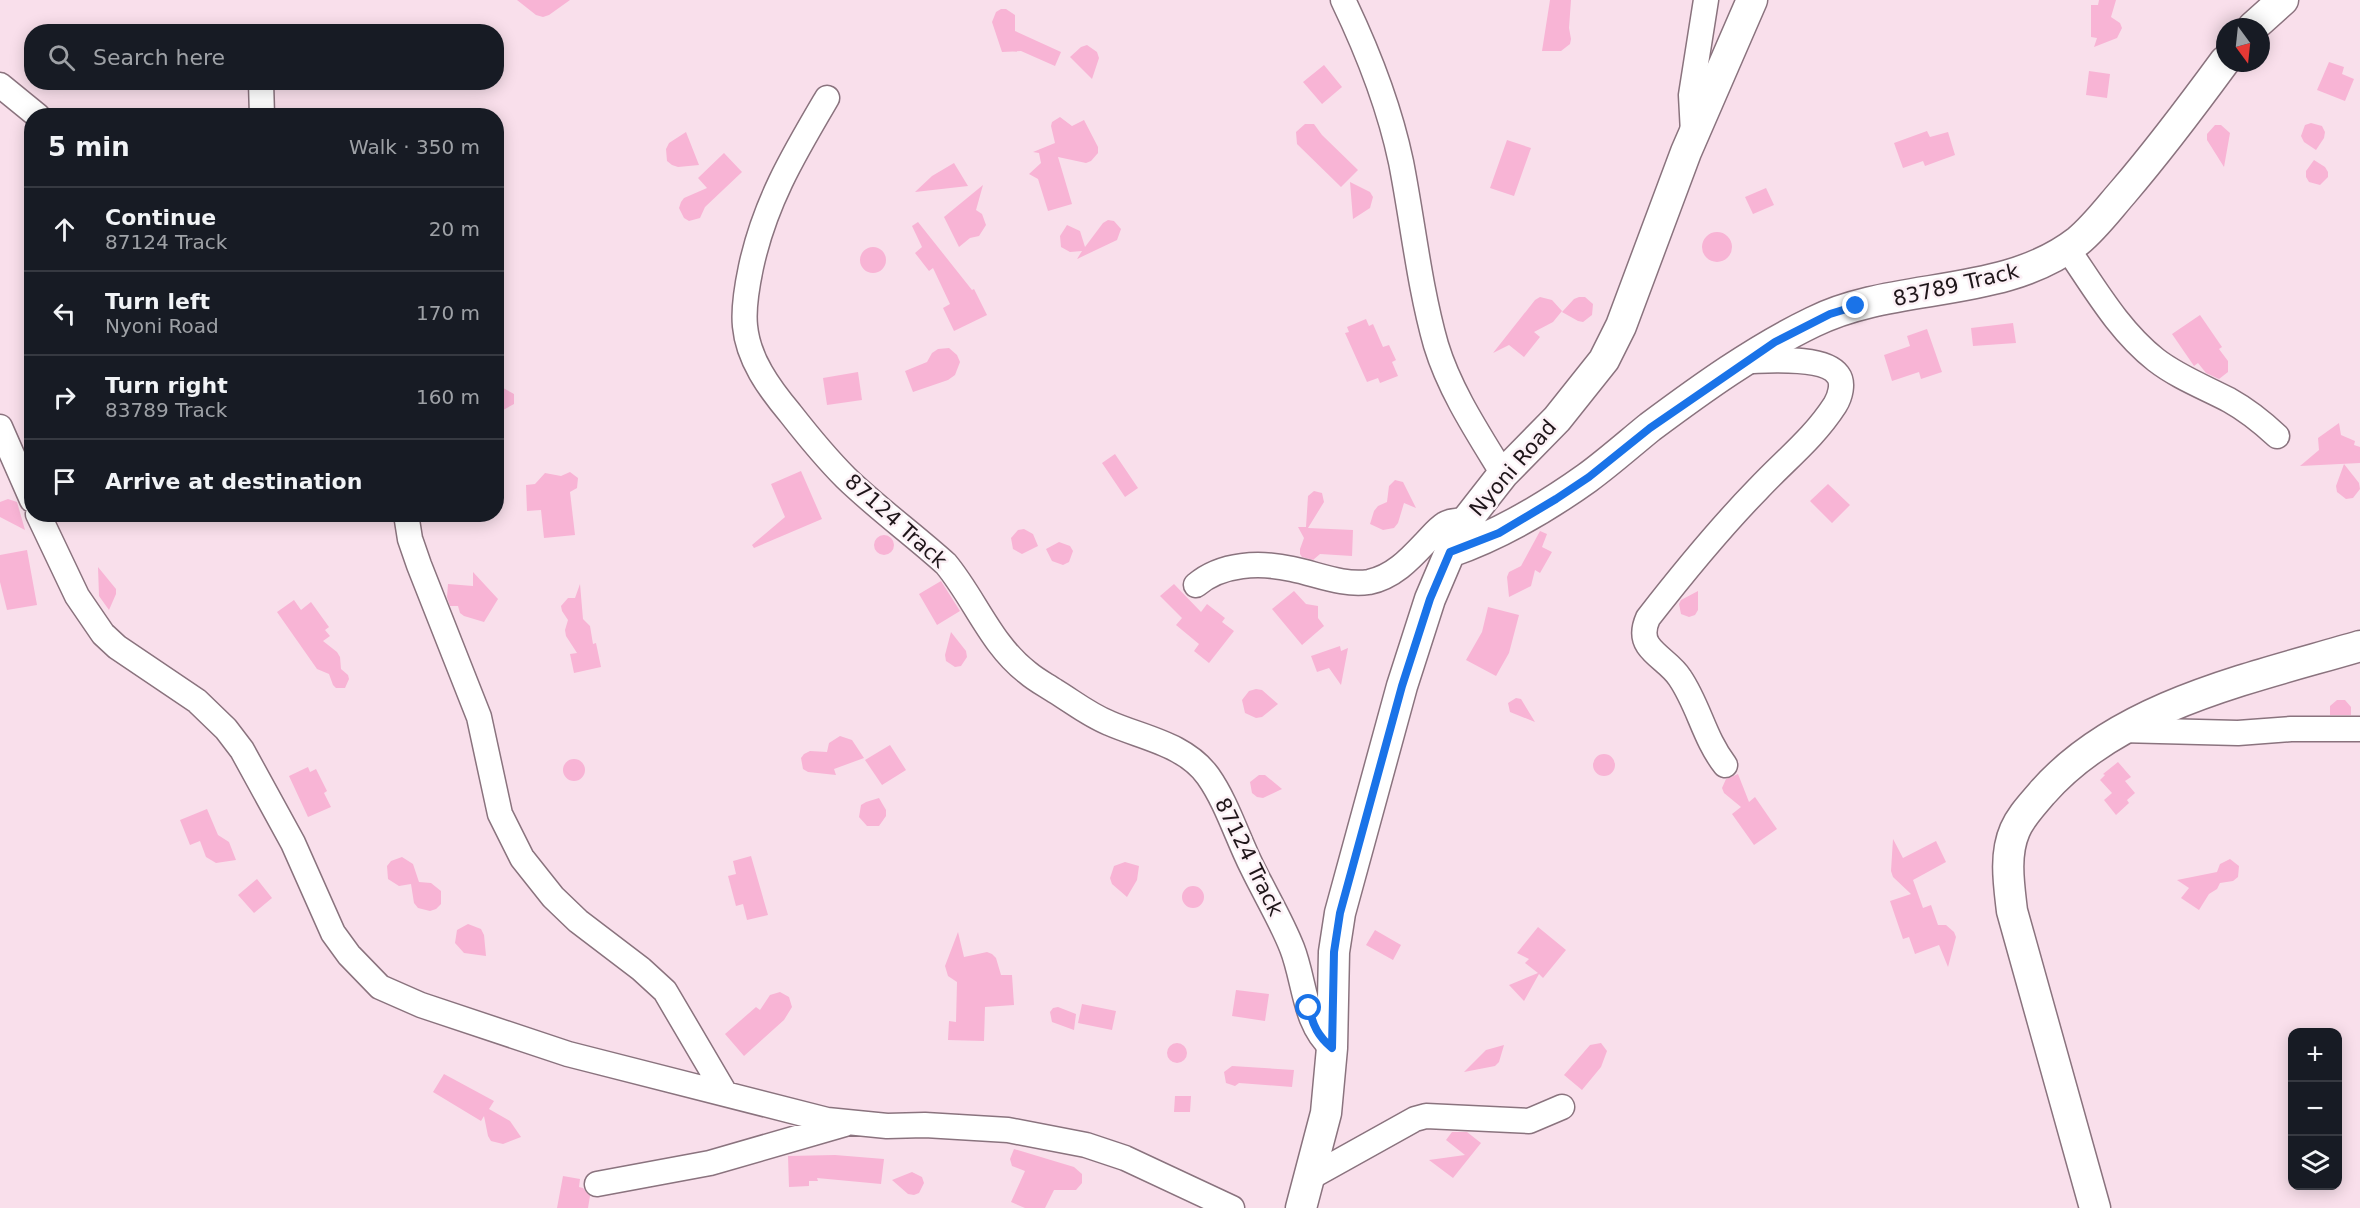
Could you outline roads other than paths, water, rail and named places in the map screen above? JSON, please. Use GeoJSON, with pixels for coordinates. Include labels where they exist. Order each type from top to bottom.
{"type":"FeatureCollection","features":[{"type":"Feature","properties":{"kind":"street"},"geometry":{"type":"LineString","coordinates":[[1343,0],[1364,43],[1386,103],[1437,346],[1467,414],[1503,474]]}},
{"type":"Feature","properties":{"kind":"street"},"geometry":{"type":"LineString","coordinates":[[1694,135],[1691,95],[1706,0]]}},
{"type":"Feature","properties":{"kind":"street","name":"Nyoni Road"},"geometry":{"type":"LineString","coordinates":[[1301,1208],[1326,1113],[1332,1048],[1334,952],[1340,913],[1402,686],[1430,599],[1450,552],[1467,520],[1503,474],[1557,419],[1604,360],[1621,326],[1694,135],[1752,0]]}},
{"type":"Feature","properties":{"kind":"street"},"geometry":{"type":"LineString","coordinates":[[2263,18],[2283,0]]}},
{"type":"Feature","properties":{"kind":"street","name":"83789 Track"},"geometry":{"type":"LineString","coordinates":[[1450,552],[1499,533],[1556,499],[1589,477],[1650,428],[1745,362],[1775,342],[1830,314],[1856,306],[2013,274],[2049,259],[2067,248],[2092,228],[2136,177],[2217,72]]}},
{"type":"Feature","properties":{"kind":"street"},"geometry":{"type":"LineString","coordinates":[[0,85],[28,108]]}},
{"type":"Feature","properties":{"kind":"street"},"geometry":{"type":"LineString","coordinates":[[261,90],[262,108]]}},
{"type":"Feature","properties":{"kind":"street","name":"87124 Track"},"geometry":{"type":"LineString","coordinates":[[827,98],[794,153],[769,204],[756,242],[747,287],[745,326],[752,356],[769,387],[806,434],[846,478],[946,564],[1002,649],[1014,662],[1029,675],[1083,711],[1182,752],[1207,774],[1219,793],[1252,867],[1286,934],[1303,981],[1312,1023],[1318,1034],[1332,1048]]}},
{"type":"Feature","properties":{"kind":"street"},"geometry":{"type":"LineString","coordinates":[[2067,248],[2109,310],[2148,353],[2190,382],[2247,411],[2277,436]]}},
{"type":"Feature","properties":{"kind":"street"},"geometry":{"type":"LineString","coordinates":[[1725,765],[1712,748],[1680,677],[1648,645],[1644,629],[1648,618],[1692,562],[1772,473],[1807,443],[1817,431],[1837,403],[1841,382],[1832,369],[1807,362],[1745,362]]}},
{"type":"Feature","properties":{"kind":"street"},"geometry":{"type":"LineString","coordinates":[[0,427],[24,482]]}},
{"type":"Feature","properties":{"kind":"street"},"geometry":{"type":"LineString","coordinates":[[1196,585],[1216,571],[1250,566],[1275,566],[1334,580],[1355,583],[1370,582],[1403,566],[1446,523],[1467,520]]}},
{"type":"Feature","properties":{"kind":"street"},"geometry":{"type":"LineString","coordinates":[[42,522],[77,596],[103,634],[117,647],[197,701],[226,729],[242,750],[293,843],[333,933],[349,955],[380,987],[421,1005],[568,1054],[847,1123],[1008,1130],[1086,1145],[1134,1162],[1232,1208]]}},
{"type":"Feature","properties":{"kind":"street"},"geometry":{"type":"LineString","coordinates":[[407,522],[410,539],[419,565],[479,717],[500,814],[522,858],[554,897],[578,921],[641,969],[665,991],[725,1093]]}},
{"type":"Feature","properties":{"kind":"street"},"geometry":{"type":"LineString","coordinates":[[2095,1208],[2016,932],[2008,879],[2009,851],[2014,831],[2023,815],[2053,780],[2119,730],[2143,717],[2237,682],[2360,646]]}},
{"type":"Feature","properties":{"kind":"street"},"geometry":{"type":"LineString","coordinates":[[2119,730],[2238,733],[2290,729],[2360,729]]}},
{"type":"Feature","properties":{"kind":"street"},"geometry":{"type":"LineString","coordinates":[[1309,1178],[1415,1119],[1426,1116],[1528,1121],[1562,1107]]}},
{"type":"Feature","properties":{"kind":"street"},"geometry":{"type":"LineString","coordinates":[[597,1184],[710,1163],[847,1123]]}}]}
